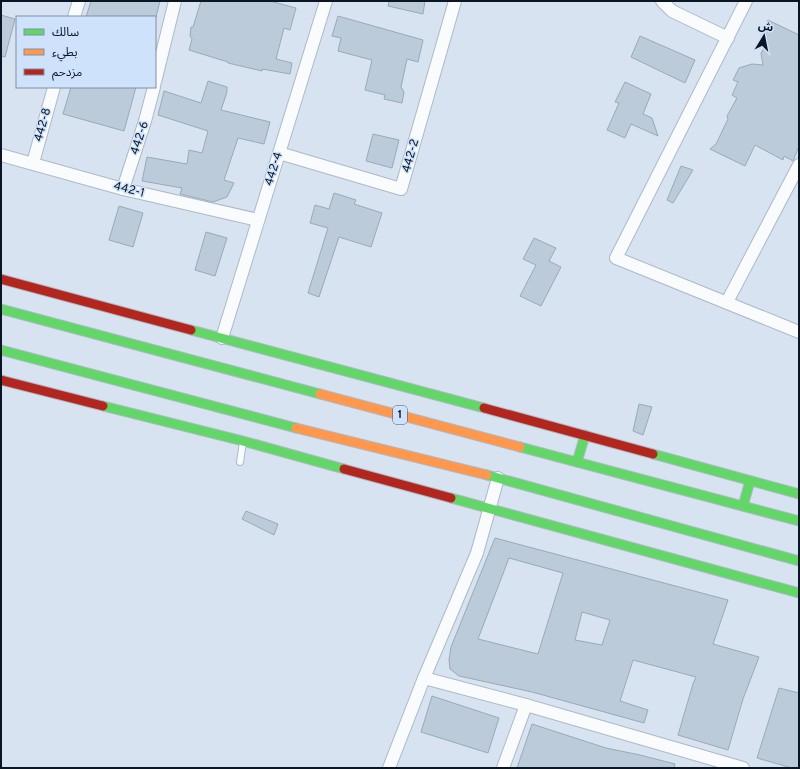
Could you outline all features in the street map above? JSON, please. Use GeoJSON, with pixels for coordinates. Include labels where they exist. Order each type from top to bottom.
{"type":"FeatureCollection","features":[{"type":"Feature","properties":{"kind":"main road"},"geometry":{"type":"LineString","coordinates":[[1,279],[585,435],[799,494]]}},
{"type":"Feature","properties":{"kind":"main road","name":"1"},"geometry":{"type":"LineString","coordinates":[[1,308],[799,521]]}},
{"type":"Feature","properties":{"kind":"main road"},"geometry":{"type":"LineString","coordinates":[[1,350],[249,416],[498,478],[799,561]]}},
{"type":"Feature","properties":{"kind":"main road"},"geometry":{"type":"LineString","coordinates":[[1,380],[243,441],[799,593]]}},
{"type":"Feature","properties":{"kind":"main road"},"geometry":{"type":"LineString","coordinates":[[577,462],[585,435]]}},
{"type":"Feature","properties":{"kind":"main road"},"geometry":{"type":"LineString","coordinates":[[743,506],[750,481]]}},
{"type":"Feature","properties":{"kind":"street"},"geometry":{"type":"LineString","coordinates":[[74,16],[79,1]]}},
{"type":"Feature","properties":{"kind":"street"},"geometry":{"type":"LineString","coordinates":[[156,78],[175,1]]}},
{"type":"Feature","properties":{"kind":"street","name":"442-4"},"geometry":{"type":"LineString","coordinates":[[222,338],[326,1]]}},
{"type":"Feature","properties":{"kind":"street","name":"442-2"},"geometry":{"type":"LineString","coordinates":[[279,153],[401,189],[455,1]]}},
{"type":"Feature","properties":{"kind":"street"},"geometry":{"type":"LineString","coordinates":[[662,1],[672,11],[728,38]]}},
{"type":"Feature","properties":{"kind":"street"},"geometry":{"type":"LineString","coordinates":[[746,1],[616,258],[799,332]]}},
{"type":"Feature","properties":{"kind":"street","name":"442-8"},"geometry":{"type":"LineString","coordinates":[[32,163],[54,88]]}},
{"type":"Feature","properties":{"kind":"street","name":"442-6"},"geometry":{"type":"LineString","coordinates":[[124,189],[146,121],[154,88]]}},
{"type":"Feature","properties":{"kind":"street","name":"442-1"},"geometry":{"type":"LineString","coordinates":[[1,155],[124,189],[258,220]]}},
{"type":"Feature","properties":{"kind":"street"},"geometry":{"type":"LineString","coordinates":[[727,302],[799,165]]}},
{"type":"Feature","properties":{"kind":"street"},"geometry":{"type":"LineString","coordinates":[[389,768],[424,678],[477,553],[498,478]]}},
{"type":"Feature","properties":{"kind":"street"},"geometry":{"type":"LineString","coordinates":[[424,678],[526,705],[743,768]]}},
{"type":"Feature","properties":{"kind":"street"},"geometry":{"type":"LineString","coordinates":[[503,768],[526,705]]}},
{"type":"Feature","properties":{"kind":"lane"},"geometry":{"type":"LineString","coordinates":[[240,462],[243,441]]}},
{"type":"Feature","properties":{"kind":"building"},"geometry":{"type":"Polygon","coordinates":[[[91,1],[160,1],[156,17],[86,16],[91,1]]]}},
{"type":"Feature","properties":{"kind":"building"},"geometry":{"type":"Polygon","coordinates":[[[201,1],[270,1],[296,8],[290,30],[284,28],[276,59],[292,63],[290,74],[262,69],[262,71],[228,63],[189,50],[192,39],[190,36],[191,27],[193,27],[201,1]]]}},
{"type":"Feature","properties":{"kind":"building"},"geometry":{"type":"Polygon","coordinates":[[[389,1],[425,1],[423,14],[388,6],[389,1]]]}},
{"type":"Feature","properties":{"kind":"building"},"geometry":{"type":"Polygon","coordinates":[[[1,15],[15,19],[5,57],[1,56],[1,15]]]}},
{"type":"Feature","properties":{"kind":"building"},"geometry":{"type":"Polygon","coordinates":[[[338,16],[423,40],[418,62],[407,59],[401,87],[404,92],[402,103],[384,99],[385,95],[365,90],[372,60],[338,51],[341,38],[332,36],[338,16]]]}},
{"type":"Feature","properties":{"kind":"building"},"geometry":{"type":"Polygon","coordinates":[[[768,20],[799,35],[799,146],[793,161],[784,156],[783,160],[755,145],[745,166],[710,149],[716,144],[728,119],[727,116],[737,98],[732,95],[738,82],[733,80],[739,68],[752,64],[763,65],[761,53],[766,45],[759,42],[768,20]]]}},
{"type":"Feature","properties":{"kind":"building"},"geometry":{"type":"Polygon","coordinates":[[[640,36],[695,60],[685,83],[631,57],[640,36]]]}},
{"type":"Feature","properties":{"kind":"building"},"geometry":{"type":"Polygon","coordinates":[[[208,81],[227,87],[227,92],[221,110],[270,122],[264,144],[238,138],[224,180],[234,183],[227,197],[213,202],[180,194],[182,188],[142,181],[147,157],[187,164],[189,150],[202,153],[208,131],[158,115],[164,91],[201,103],[208,81]]]}},
{"type":"Feature","properties":{"kind":"building"},"geometry":{"type":"Polygon","coordinates":[[[625,82],[651,94],[643,114],[652,118],[658,136],[631,124],[625,138],[607,130],[619,103],[615,102],[625,82]]]}},
{"type":"Feature","properties":{"kind":"building"},"geometry":{"type":"Polygon","coordinates":[[[71,88],[136,88],[124,131],[63,114],[71,88]]]}},
{"type":"Feature","properties":{"kind":"building"},"geometry":{"type":"Polygon","coordinates":[[[373,134],[399,140],[392,168],[366,161],[373,134]]]}},
{"type":"Feature","properties":{"kind":"building"},"geometry":{"type":"Polygon","coordinates":[[[681,166],[693,170],[673,203],[667,200],[681,166]]]}},
{"type":"Feature","properties":{"kind":"building"},"geometry":{"type":"Polygon","coordinates":[[[334,193],[356,200],[354,204],[382,213],[371,247],[339,237],[319,297],[308,293],[328,228],[310,223],[315,205],[329,209],[334,193]]]}},
{"type":"Feature","properties":{"kind":"building"},"geometry":{"type":"Polygon","coordinates":[[[119,206],[143,213],[133,247],[109,240],[119,206]]]}},
{"type":"Feature","properties":{"kind":"building"},"geometry":{"type":"Polygon","coordinates":[[[206,232],[227,238],[215,276],[195,270],[206,232]]]}},
{"type":"Feature","properties":{"kind":"building"},"geometry":{"type":"Polygon","coordinates":[[[534,238],[556,248],[549,261],[561,267],[541,306],[520,296],[536,265],[523,259],[534,238]]]}},
{"type":"Feature","properties":{"kind":"building"},"geometry":{"type":"Polygon","coordinates":[[[639,404],[652,407],[643,435],[633,431],[639,404]]]}},
{"type":"Feature","properties":{"kind":"building"},"geometry":{"type":"Polygon","coordinates":[[[246,511],[278,524],[274,535],[242,519],[246,511]]]}},
{"type":"Feature","properties":{"kind":"building"},"geometry":{"type":"Polygon","coordinates":[[[495,538],[728,600],[713,644],[759,657],[743,699],[728,750],[678,735],[696,677],[633,660],[620,701],[648,710],[644,723],[532,692],[459,676],[450,669],[449,660],[451,647],[495,538]],[[509,558],[478,639],[538,654],[563,573],[509,558]],[[582,612],[575,640],[602,645],[610,620],[582,612]]]}},
{"type":"Feature","properties":{"kind":"building"},"geometry":{"type":"Polygon","coordinates":[[[779,688],[799,693],[799,768],[792,768],[757,758],[779,688]]]}},
{"type":"Feature","properties":{"kind":"building"},"geometry":{"type":"Polygon","coordinates":[[[432,696],[499,718],[488,753],[421,732],[432,696]]]}},
{"type":"Feature","properties":{"kind":"building"},"geometry":{"type":"Polygon","coordinates":[[[532,724],[606,748],[675,764],[674,768],[517,768],[532,724]]]}},
{"type":"Feature","properties":{"kind":"traffic: fast"},"geometry":{"type":"LineString","coordinates":[[1,309],[320,394]]}},
{"type":"Feature","properties":{"kind":"traffic: fast"},"geometry":{"type":"LineString","coordinates":[[191,330],[484,408]]}},
{"type":"Feature","properties":{"kind":"traffic: fast"},"geometry":{"type":"LineString","coordinates":[[1,350],[296,428]]}},
{"type":"Feature","properties":{"kind":"traffic: fast"},"geometry":{"type":"LineString","coordinates":[[103,406],[243,441],[344,469]]}},
{"type":"Feature","properties":{"kind":"traffic: fast"},"geometry":{"type":"LineString","coordinates":[[577,462],[585,435]]}},
{"type":"Feature","properties":{"kind":"traffic: fast"},"geometry":{"type":"LineString","coordinates":[[520,447],[799,521]]}},
{"type":"Feature","properties":{"kind":"traffic: fast"},"geometry":{"type":"LineString","coordinates":[[653,454],[799,494]]}},
{"type":"Feature","properties":{"kind":"traffic: fast"},"geometry":{"type":"LineString","coordinates":[[487,475],[799,561]]}},
{"type":"Feature","properties":{"kind":"traffic: fast"},"geometry":{"type":"LineString","coordinates":[[743,506],[750,481]]}},
{"type":"Feature","properties":{"kind":"traffic: fast"},"geometry":{"type":"LineString","coordinates":[[451,498],[799,593]]}},
{"type":"Feature","properties":{"kind":"traffic: slow"},"geometry":{"type":"LineString","coordinates":[[320,394],[520,447]]}},
{"type":"Feature","properties":{"kind":"traffic: slow"},"geometry":{"type":"LineString","coordinates":[[296,428],[487,475]]}},
{"type":"Feature","properties":{"kind":"traffic: jam"},"geometry":{"type":"LineString","coordinates":[[1,279],[191,330]]}},
{"type":"Feature","properties":{"kind":"traffic: jam"},"geometry":{"type":"LineString","coordinates":[[1,380],[103,406]]}},
{"type":"Feature","properties":{"kind":"traffic: jam"},"geometry":{"type":"LineString","coordinates":[[484,408],[653,454]]}},
{"type":"Feature","properties":{"kind":"traffic: jam"},"geometry":{"type":"LineString","coordinates":[[344,469],[451,498]]}}]}
